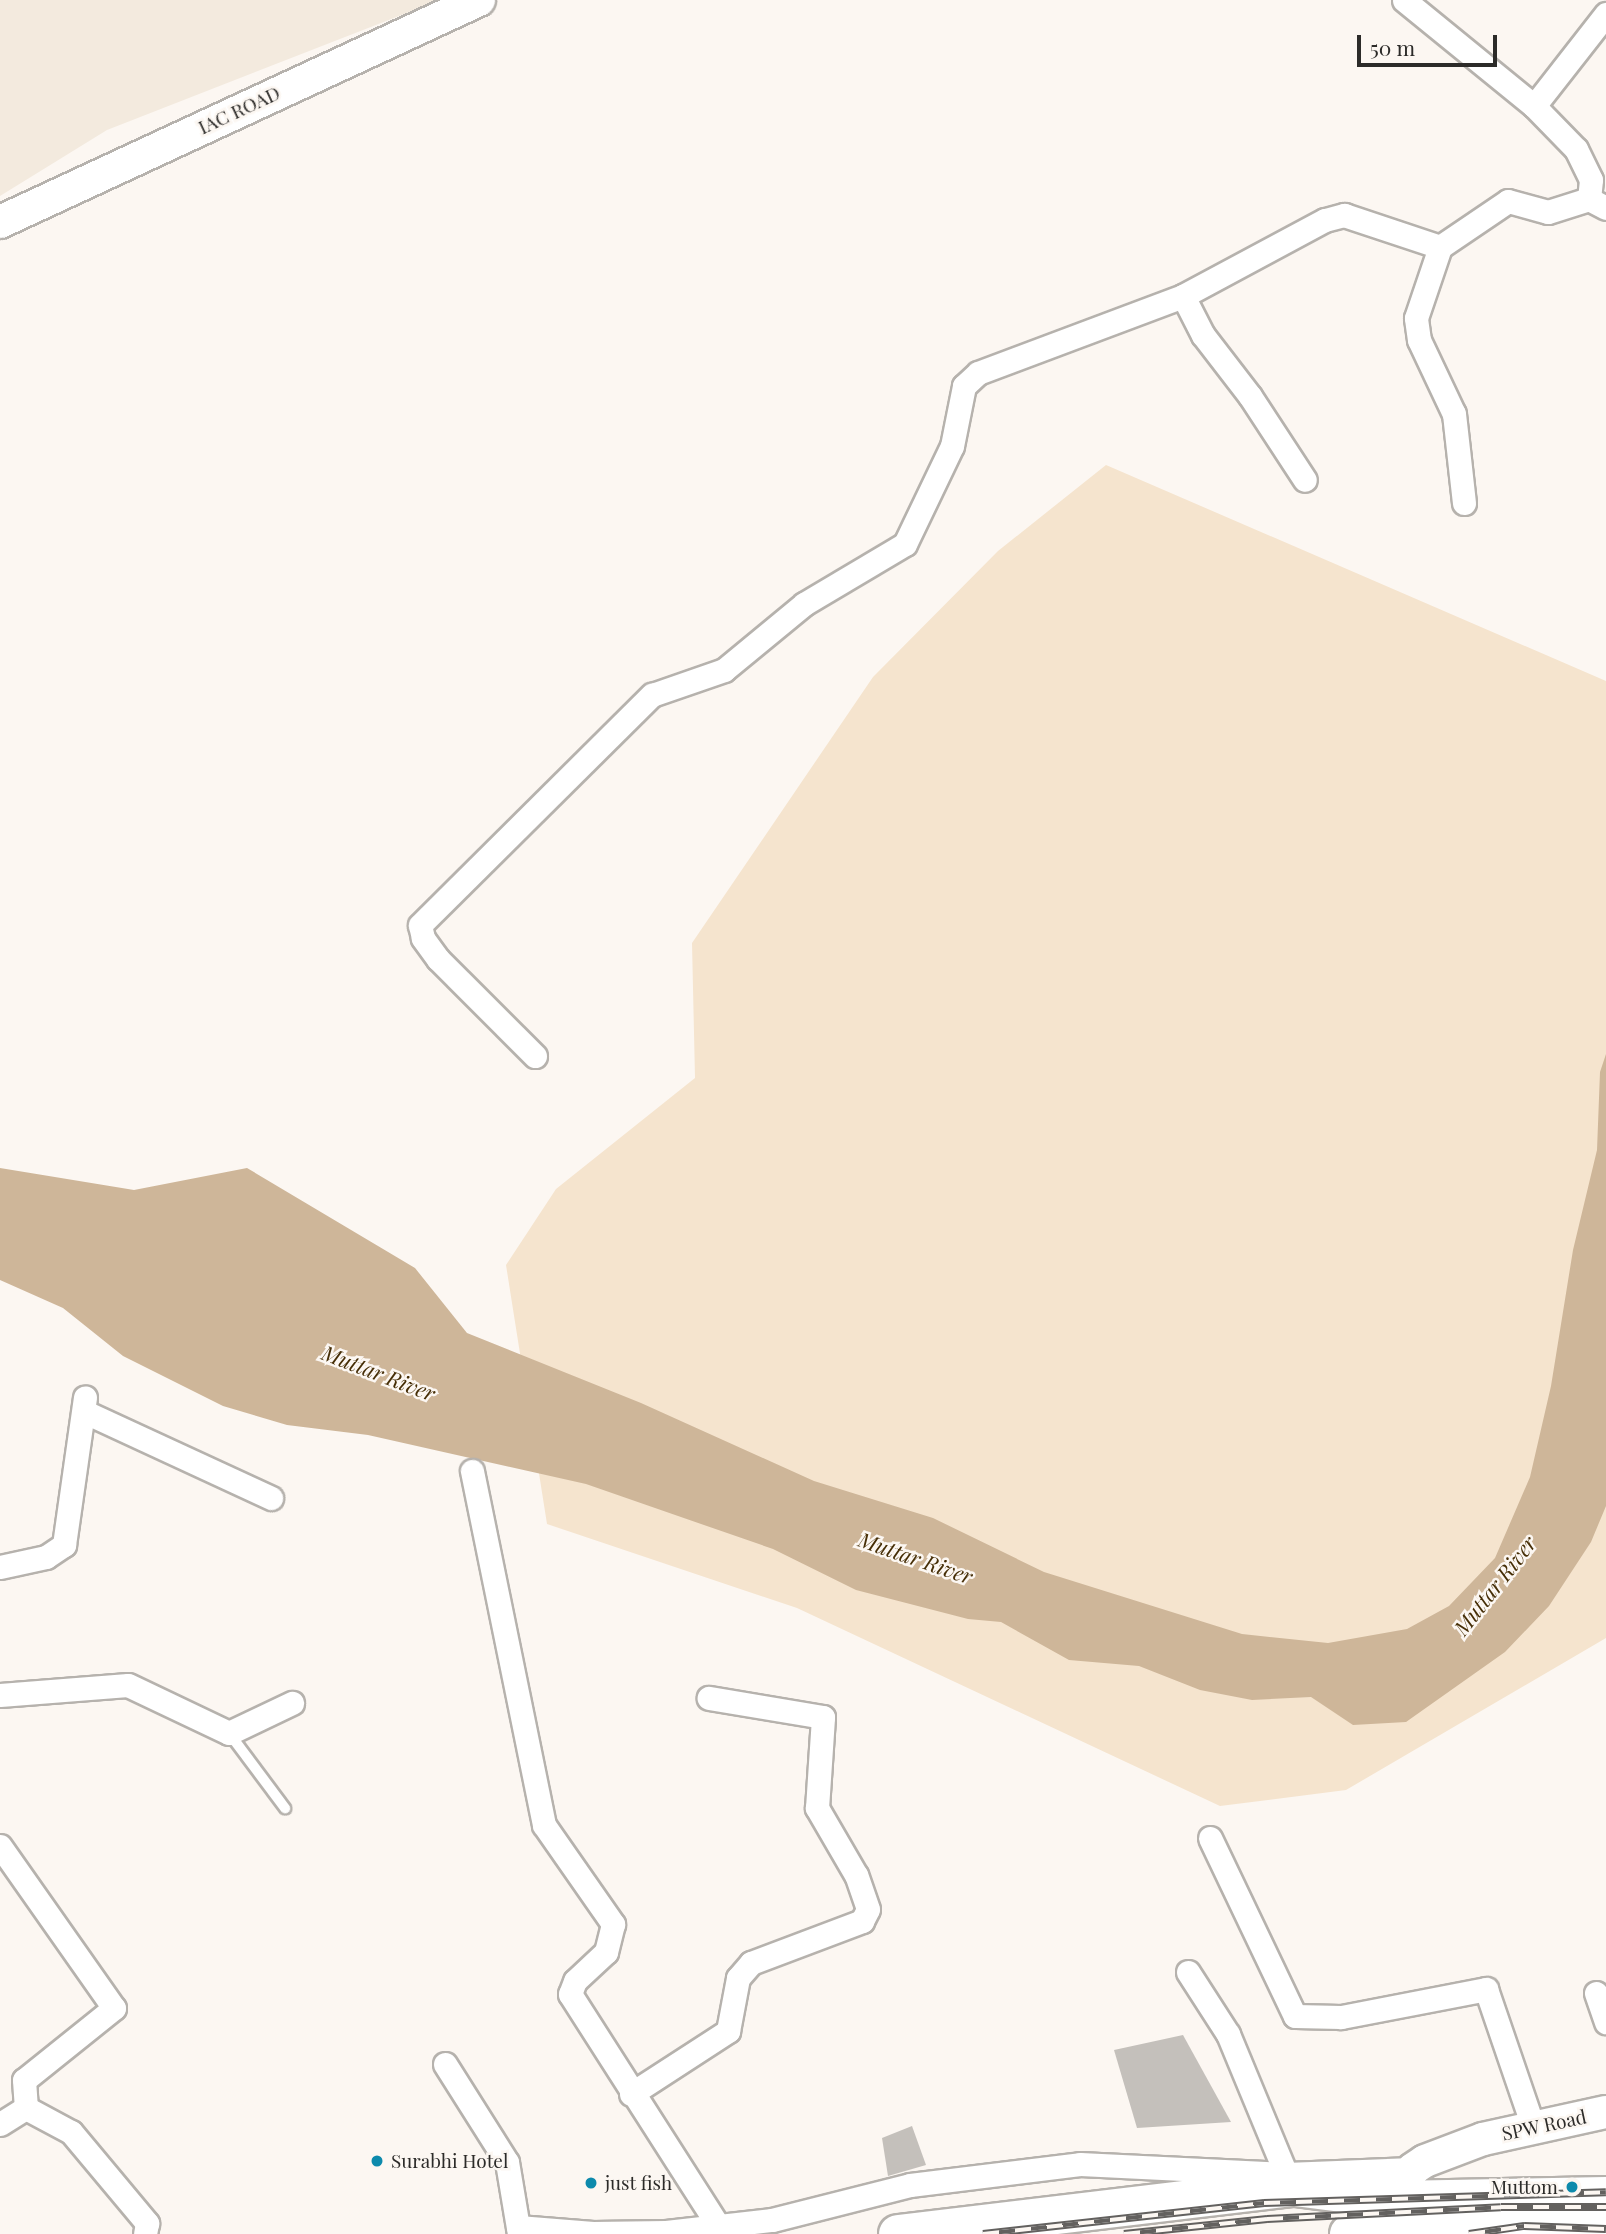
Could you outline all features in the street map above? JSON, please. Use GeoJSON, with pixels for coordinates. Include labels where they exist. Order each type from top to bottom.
{"type":"FeatureCollection","features":[{"type":"Feature","properties":{"kind":"highway"},"geometry":{"type":"LineString","coordinates":[[898,2234],[1295,2187],[1405,2185],[1606,2196]]}},
{"type":"Feature","properties":{"kind":"highway"},"geometry":{"type":"LineString","coordinates":[[1349,2234],[1436,2228],[1606,2232]]}},
{"type":"Feature","properties":{"kind":"main road","name":"IAC ROAD"},"geometry":{"type":"LineString","coordinates":[[0,222],[479,0]]}},
{"type":"Feature","properties":{"kind":"main road","name":"SPW Road"},"geometry":{"type":"LineString","coordinates":[[1405,2185],[1483,2138],[1606,2112]]}},
{"type":"Feature","properties":{"kind":"street"},"geometry":{"type":"LineString","coordinates":[[1404,0],[1534,106],[1576,149],[1591,180],[1598,203],[1548,212],[1508,201],[1440,247],[1416,318],[1419,340],[1454,414],[1464,503]]}},
{"type":"Feature","properties":{"kind":"street"},"geometry":{"type":"LineString","coordinates":[[1534,106],[1606,13]]}},
{"type":"Feature","properties":{"kind":"street"},"geometry":{"type":"LineString","coordinates":[[535,1056],[438,959],[423,937],[421,925],[652,695],[724,670],[804,604],[905,544],[952,446],[964,386],[978,373],[1183,296],[1325,220],[1345,215],[1440,247]]}},
{"type":"Feature","properties":{"kind":"street"},"geometry":{"type":"LineString","coordinates":[[1183,296],[1203,335],[1250,396],[1305,480]]}},
{"type":"Feature","properties":{"kind":"street"},"geometry":{"type":"LineString","coordinates":[[0,1567],[46,1558],[64,1545],[85,1404],[271,1498]]}},
{"type":"Feature","properties":{"kind":"street"},"geometry":{"type":"LineString","coordinates":[[472,1471],[544,1825],[613,1924],[606,1952],[575,1981],[570,1994],[631,2094],[718,2225]]}},
{"type":"Feature","properties":{"kind":"street"},"geometry":{"type":"LineString","coordinates":[[0,1695],[128,1685],[229,1733],[292,1703]]}},
{"type":"Feature","properties":{"kind":"street"},"geometry":{"type":"LineString","coordinates":[[631,2094],[728,2031],[738,1979],[751,1963],[862,1921],[868,1909],[856,1875],[817,1808],[823,1717],[709,1698]]}},
{"type":"Feature","properties":{"kind":"street"},"geometry":{"type":"LineString","coordinates":[[1210,1838],[1295,2016],[1341,2017],[1486,1989],[1533,2126]]}},
{"type":"Feature","properties":{"kind":"street"},"geometry":{"type":"LineString","coordinates":[[0,1846],[114,2008],[24,2080],[26,2108]]}},
{"type":"Feature","properties":{"kind":"street"},"geometry":{"type":"LineString","coordinates":[[1188,1972],[1228,2034],[1286,2174]]}},
{"type":"Feature","properties":{"kind":"street"},"geometry":{"type":"LineString","coordinates":[[1596,1993],[1606,2022]]}},
{"type":"Feature","properties":{"kind":"street"},"geometry":{"type":"LineString","coordinates":[[446,2064],[507,2162],[518,2230],[666,2232],[772,2220],[910,2185],[1080,2164],[1286,2174],[1405,2185]]}},
{"type":"Feature","properties":{"kind":"street"},"geometry":{"type":"LineString","coordinates":[[0,2124],[26,2108]]}},
{"type":"Feature","properties":{"kind":"street"},"geometry":{"type":"LineString","coordinates":[[26,2108],[71,2132],[147,2223],[145,2234]]}},
{"type":"Feature","properties":{"kind":"lane"},"geometry":{"type":"LineString","coordinates":[[229,1733],[285,1808]]}},
{"type":"Feature","properties":{"kind":"shaded area"},"geometry":{"type":"Polygon","coordinates":[[[0,0],[440,0],[107,130],[0,196],[0,0]]]}},
{"type":"Feature","properties":{"kind":"shaded area"},"geometry":{"type":"Polygon","coordinates":[[[1106,465],[1606,681],[1606,1638],[1346,1790],[1220,1806],[797,1608],[547,1524],[506,1265],[556,1189],[695,1078],[692,943],[873,677],[998,551],[1106,465]]]}},
{"type":"Feature","properties":{"kind":"water","name":"Muttar River"},"geometry":{"type":"Polygon","coordinates":[[[1606,1054],[1606,1506],[1591,1542],[1549,1606],[1505,1652],[1406,1722],[1353,1725],[1311,1697],[1252,1700],[1200,1690],[1139,1666],[1069,1660],[1001,1622],[968,1619],[856,1590],[773,1549],[586,1484],[368,1435],[287,1425],[223,1406],[123,1356],[63,1308],[0,1280],[0,1168],[134,1190],[247,1168],[415,1268],[467,1333],[641,1403],[814,1481],[933,1518],[1044,1572],[1242,1634],[1328,1643],[1407,1629],[1449,1606],[1495,1558],[1530,1477],[1551,1386],[1573,1250],[1597,1150],[1600,1072],[1606,1054]]]}},
{"type":"Feature","properties":{"kind":"building"},"geometry":{"type":"Polygon","coordinates":[[[1183,2035],[1231,2122],[1137,2128],[1114,2050],[1183,2035]]]}},
{"type":"Feature","properties":{"kind":"building"},"geometry":{"type":"Polygon","coordinates":[[[912,2126],[926,2165],[888,2176],[882,2138],[912,2126]]]}},
{"type":"Feature","properties":{"kind":"railway"},"geometry":{"type":"LineString","coordinates":[[983,2234],[1264,2203],[1606,2192]]}},
{"type":"Feature","properties":{"kind":"railway"},"geometry":{"type":"LineString","coordinates":[[1124,2234],[1267,2219],[1501,2207],[1606,2207]]}},
{"type":"Feature","properties":{"kind":"railway"},"geometry":{"type":"LineString","coordinates":[[1469,2234],[1524,2226],[1606,2229]]}},
{"type":"Feature","properties":{"kind":"place","name":"Surabhi Hotel"},"geometry":{"type":"Point","coordinates":[377,2161]}},
{"type":"Feature","properties":{"kind":"place","name":"just fish"},"geometry":{"type":"Point","coordinates":[591,2183]}},
{"type":"Feature","properties":{"kind":"place","name":"Muttom"},"geometry":{"type":"Point","coordinates":[1572,2187]}}]}
